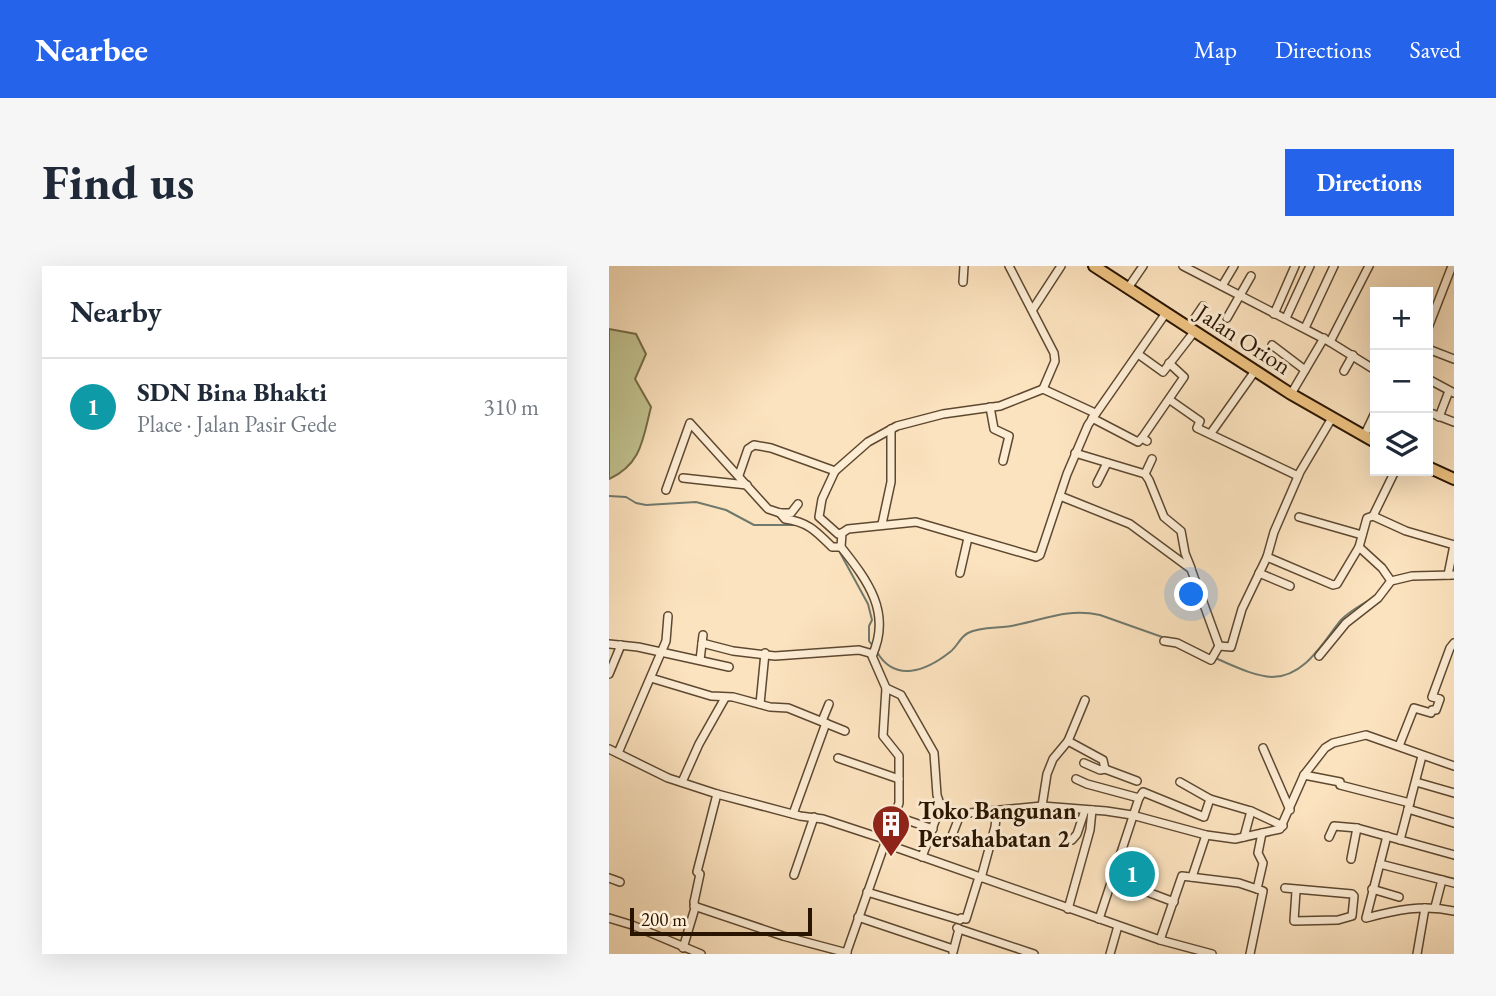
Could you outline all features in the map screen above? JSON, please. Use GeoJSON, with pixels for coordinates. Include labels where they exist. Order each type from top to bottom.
{"type":"FeatureCollection","features":[{"type":"Feature","properties":{"kind":"highway","name":"Jalan Orion"},"geometry":{"type":"LineString","coordinates":[[1094,266],[1290,394],[1370,439]]}},
{"type":"Feature","properties":{"kind":"highway"},"geometry":{"type":"LineString","coordinates":[[1433,469],[1454,479]]}},
{"type":"Feature","properties":{"kind":"street"},"geometry":{"type":"LineString","coordinates":[[963,282],[964,266]]}},
{"type":"Feature","properties":{"kind":"street"},"geometry":{"type":"LineString","coordinates":[[1009,266],[1054,354],[1055,361],[1043,389],[1026,397],[990,407],[919,419],[891,429],[868,442],[835,471],[825,491],[819,517],[838,534],[848,529],[916,522],[1036,556],[1043,552],[1075,453],[1094,416],[1166,313]]}},
{"type":"Feature","properties":{"kind":"street"},"geometry":{"type":"LineString","coordinates":[[1033,309],[1061,266]]}},
{"type":"Feature","properties":{"kind":"street"},"geometry":{"type":"LineString","coordinates":[[1128,288],[1143,266]]}},
{"type":"Feature","properties":{"kind":"street"},"geometry":{"type":"LineString","coordinates":[[1183,266],[1305,328],[1370,367]]}},
{"type":"Feature","properties":{"kind":"street"},"geometry":{"type":"LineString","coordinates":[[1222,286],[1234,266]]}},
{"type":"Feature","properties":{"kind":"street"},"geometry":{"type":"LineString","coordinates":[[1274,314],[1295,266]]}},
{"type":"Feature","properties":{"kind":"street"},"geometry":{"type":"LineString","coordinates":[[1286,318],[1310,266]]}},
{"type":"Feature","properties":{"kind":"street"},"geometry":{"type":"LineString","coordinates":[[1305,328],[1334,266]]}},
{"type":"Feature","properties":{"kind":"street"},"geometry":{"type":"LineString","coordinates":[[1290,394],[1369,266]]}},
{"type":"Feature","properties":{"kind":"street"},"geometry":{"type":"LineString","coordinates":[[1433,315],[1452,266]]}},
{"type":"Feature","properties":{"kind":"street"},"geometry":{"type":"LineString","coordinates":[[1227,318],[1251,276]]}},
{"type":"Feature","properties":{"kind":"street"},"geometry":{"type":"LineString","coordinates":[[1138,354],[1163,372],[1191,330],[1203,306]]}},
{"type":"Feature","properties":{"kind":"street"},"geometry":{"type":"LineString","coordinates":[[1272,345],[1305,370]]}},
{"type":"Feature","properties":{"kind":"street"},"geometry":{"type":"LineString","coordinates":[[1431,350],[1454,359]]}},
{"type":"Feature","properties":{"kind":"street"},"geometry":{"type":"LineString","coordinates":[[1344,371],[1352,356]]}},
{"type":"Feature","properties":{"kind":"street"},"geometry":{"type":"LineString","coordinates":[[1043,389],[1138,443],[1145,440],[1184,377],[1169,363]]}},
{"type":"Feature","properties":{"kind":"street"},"geometry":{"type":"LineString","coordinates":[[1211,433],[1255,371]]}},
{"type":"Feature","properties":{"kind":"street"},"geometry":{"type":"LineString","coordinates":[[1433,382],[1452,392],[1439,417]]}},
{"type":"Feature","properties":{"kind":"street"},"geometry":{"type":"LineString","coordinates":[[1170,400],[1200,421],[1197,428],[1299,476]]}},
{"type":"Feature","properties":{"kind":"street"},"geometry":{"type":"LineString","coordinates":[[990,407],[994,429],[1009,436],[1003,461]]}},
{"type":"Feature","properties":{"kind":"street"},"geometry":{"type":"LineString","coordinates":[[1430,413],[1454,422]]}},
{"type":"Feature","properties":{"kind":"street"},"geometry":{"type":"LineString","coordinates":[[1219,646],[1231,647],[1242,609],[1267,557],[1274,532],[1307,458],[1332,418]]}},
{"type":"Feature","properties":{"kind":"street"},"geometry":{"type":"LineString","coordinates":[[666,491],[689,423],[768,509],[780,513],[793,512],[798,504]]}},
{"type":"Feature","properties":{"kind":"street"},"geometry":{"type":"LineString","coordinates":[[1364,436],[1370,424]]}},
{"type":"Feature","properties":{"kind":"street"},"geometry":{"type":"LineString","coordinates":[[882,524],[891,482],[891,429]]}},
{"type":"Feature","properties":{"kind":"street"},"geometry":{"type":"LineString","coordinates":[[739,475],[748,449],[754,445],[771,448],[835,471]]}},
{"type":"Feature","properties":{"kind":"street"},"geometry":{"type":"LineString","coordinates":[[1075,453],[1145,474],[1164,517],[1182,533],[1185,553],[1219,646]]}},
{"type":"Feature","properties":{"kind":"street"},"geometry":{"type":"LineString","coordinates":[[1145,474],[1152,459]]}},
{"type":"Feature","properties":{"kind":"street"},"geometry":{"type":"LineString","coordinates":[[1097,483],[1107,463]]}},
{"type":"Feature","properties":{"kind":"street"},"geometry":{"type":"LineString","coordinates":[[1373,516],[1393,476]]}},
{"type":"Feature","properties":{"kind":"street"},"geometry":{"type":"LineString","coordinates":[[683,478],[747,485]]}},
{"type":"Feature","properties":{"kind":"street"},"geometry":{"type":"LineString","coordinates":[[1060,496],[1130,524],[1191,569]]}},
{"type":"Feature","properties":{"kind":"street"},"geometry":{"type":"LineString","coordinates":[[694,906],[783,936],[846,953],[901,792],[899,756],[883,736],[886,688],[873,661],[880,615],[871,593],[854,564],[838,548],[801,521],[785,519],[780,513]]}},
{"type":"Feature","properties":{"kind":"street"},"geometry":{"type":"LineString","coordinates":[[1267,557],[1335,584],[1359,547],[1367,518],[1373,516],[1406,531],[1454,545],[1450,574],[1390,580],[1378,598],[1346,623],[1319,656]]}},
{"type":"Feature","properties":{"kind":"street"},"geometry":{"type":"LineString","coordinates":[[1299,517],[1362,535]]}},
{"type":"Feature","properties":{"kind":"street"},"geometry":{"type":"LineString","coordinates":[[838,548],[842,533]]}},
{"type":"Feature","properties":{"kind":"street"},"geometry":{"type":"LineString","coordinates":[[960,573],[968,538]]}},
{"type":"Feature","properties":{"kind":"street"},"geometry":{"type":"LineString","coordinates":[[1359,547],[1382,568],[1390,580]]}},
{"type":"Feature","properties":{"kind":"street"},"geometry":{"type":"LineString","coordinates":[[1259,573],[1290,586]]}},
{"type":"Feature","properties":{"kind":"street"},"geometry":{"type":"LineString","coordinates":[[618,753],[666,641],[668,616]]}},
{"type":"Feature","properties":{"kind":"street"},"geometry":{"type":"LineString","coordinates":[[700,660],[702,639],[733,651],[775,656],[875,649]]}},
{"type":"Feature","properties":{"kind":"street"},"geometry":{"type":"LineString","coordinates":[[1164,641],[1177,643],[1212,657],[1219,646]]}},
{"type":"Feature","properties":{"kind":"street"},"geometry":{"type":"LineString","coordinates":[[1399,746],[1415,708],[1431,713],[1436,710],[1440,699],[1432,697],[1454,643]]}},
{"type":"Feature","properties":{"kind":"street"},"geometry":{"type":"LineString","coordinates":[[609,644],[729,667]]}},
{"type":"Feature","properties":{"kind":"street"},"geometry":{"type":"LineString","coordinates":[[609,674],[621,645]]}},
{"type":"Feature","properties":{"kind":"street"},"geometry":{"type":"LineString","coordinates":[[760,705],[765,653]]}},
{"type":"Feature","properties":{"kind":"street"},"geometry":{"type":"LineString","coordinates":[[651,678],[711,696],[733,697],[760,705],[796,710],[845,731]]}},
{"type":"Feature","properties":{"kind":"street"},"geometry":{"type":"LineString","coordinates":[[886,688],[901,695],[934,753],[936,790],[942,809],[949,816],[1042,806],[1132,815],[1206,835],[1235,839],[1280,829],[1304,775],[1325,748],[1342,740],[1366,735],[1422,757],[1454,766]]}},
{"type":"Feature","properties":{"kind":"street"},"geometry":{"type":"LineString","coordinates":[[683,782],[699,744],[725,698]]}},
{"type":"Feature","properties":{"kind":"street"},"geometry":{"type":"LineString","coordinates":[[1042,806],[1047,775],[1053,759],[1068,741],[1085,701]]}},
{"type":"Feature","properties":{"kind":"street"},"geometry":{"type":"LineString","coordinates":[[793,814],[829,704]]}},
{"type":"Feature","properties":{"kind":"street"},"geometry":{"type":"LineString","coordinates":[[1068,741],[1103,760],[1105,769]]}},
{"type":"Feature","properties":{"kind":"street"},"geometry":{"type":"LineString","coordinates":[[1263,748],[1290,810]]}},
{"type":"Feature","properties":{"kind":"street"},"geometry":{"type":"LineString","coordinates":[[609,749],[668,778],[717,794],[814,817],[1068,909],[1201,953],[1212,954]]}},
{"type":"Feature","properties":{"kind":"street"},"geometry":{"type":"LineString","coordinates":[[1401,840],[1422,757]]}},
{"type":"Feature","properties":{"kind":"street"},"geometry":{"type":"LineString","coordinates":[[838,758],[899,779]]}},
{"type":"Feature","properties":{"kind":"street"},"geometry":{"type":"LineString","coordinates":[[1084,763],[1137,780]]}},
{"type":"Feature","properties":{"kind":"street"},"geometry":{"type":"LineString","coordinates":[[1087,784],[1094,767]]}},
{"type":"Feature","properties":{"kind":"street"},"geometry":{"type":"LineString","coordinates":[[1304,775],[1340,782],[1340,785],[1454,823]]}},
{"type":"Feature","properties":{"kind":"street"},"geometry":{"type":"LineString","coordinates":[[1076,779],[1139,798]]}},
{"type":"Feature","properties":{"kind":"street"},"geometry":{"type":"LineString","coordinates":[[1180,782],[1210,799],[1251,811],[1283,826]]}},
{"type":"Feature","properties":{"kind":"street"},"geometry":{"type":"LineString","coordinates":[[1416,782],[1454,793]]}},
{"type":"Feature","properties":{"kind":"street"},"geometry":{"type":"LineString","coordinates":[[1099,919],[1132,815],[1143,792],[1204,817],[1210,799]]}},
{"type":"Feature","properties":{"kind":"street"},"geometry":{"type":"LineString","coordinates":[[685,950],[699,874],[697,872],[717,794]]}},
{"type":"Feature","properties":{"kind":"street"},"geometry":{"type":"LineString","coordinates":[[922,857],[942,809]]}},
{"type":"Feature","properties":{"kind":"street"},"geometry":{"type":"LineString","coordinates":[[858,917],[953,952],[959,925],[966,919],[987,860],[985,858],[995,827],[997,810]]}},
{"type":"Feature","properties":{"kind":"street"},"geometry":{"type":"LineString","coordinates":[[1072,840],[1089,810]]}},
{"type":"Feature","properties":{"kind":"street"},"geometry":{"type":"LineString","coordinates":[[1068,909],[1090,830],[1089,810]]}},
{"type":"Feature","properties":{"kind":"street"},"geometry":{"type":"LineString","coordinates":[[1244,837],[1251,811]]}},
{"type":"Feature","properties":{"kind":"street"},"geometry":{"type":"LineString","coordinates":[[895,816],[933,829]]}},
{"type":"Feature","properties":{"kind":"street"},"geometry":{"type":"LineString","coordinates":[[951,838],[960,816]]}},
{"type":"Feature","properties":{"kind":"street"},"geometry":{"type":"LineString","coordinates":[[793,875],[814,817]]}},
{"type":"Feature","properties":{"kind":"street"},"geometry":{"type":"LineString","coordinates":[[1329,837],[1335,826],[1357,828],[1454,855]]}},
{"type":"Feature","properties":{"kind":"street"},"geometry":{"type":"LineString","coordinates":[[1351,859],[1357,828]]}},
{"type":"Feature","properties":{"kind":"street"},"geometry":{"type":"LineString","coordinates":[[1257,889],[1263,863],[1258,853],[1262,833]]}},
{"type":"Feature","properties":{"kind":"street"},"geometry":{"type":"LineString","coordinates":[[1192,877],[1206,835]]}},
{"type":"Feature","properties":{"kind":"street"},"geometry":{"type":"LineString","coordinates":[[1366,915],[1387,836]]}},
{"type":"Feature","properties":{"kind":"street"},"geometry":{"type":"LineString","coordinates":[[1380,864],[1454,883]]}},
{"type":"Feature","properties":{"kind":"street"},"geometry":{"type":"LineString","coordinates":[[1160,940],[1182,876],[1239,883],[1263,891],[1250,954]]}},
{"type":"Feature","properties":{"kind":"street"},"geometry":{"type":"LineString","coordinates":[[609,878],[620,882]]}},
{"type":"Feature","properties":{"kind":"street"},"geometry":{"type":"LineString","coordinates":[[1113,879],[1174,902]]}},
{"type":"Feature","properties":{"kind":"street"},"geometry":{"type":"LineString","coordinates":[[1435,907],[1442,880]]}},
{"type":"Feature","properties":{"kind":"street"},"geometry":{"type":"LineString","coordinates":[[1285,888],[1352,894],[1354,896],[1349,918],[1294,921],[1296,891]]}},
{"type":"Feature","properties":{"kind":"street"},"geometry":{"type":"LineString","coordinates":[[1372,890],[1399,897]]}},
{"type":"Feature","properties":{"kind":"street"},"geometry":{"type":"LineString","coordinates":[[867,892],[959,925],[1020,952],[1034,954]]}},
{"type":"Feature","properties":{"kind":"street"},"geometry":{"type":"LineString","coordinates":[[1352,911],[1366,915],[1407,907],[1435,907],[1454,911]]}},
{"type":"Feature","properties":{"kind":"street"},"geometry":{"type":"LineString","coordinates":[[1417,954],[1425,908]]}},
{"type":"Feature","properties":{"kind":"street"},"geometry":{"type":"LineString","coordinates":[[609,918],[632,925],[685,950],[701,954]]}},
{"type":"Feature","properties":{"kind":"street"},"geometry":{"type":"LineString","coordinates":[[1110,954],[1118,926]]}},
{"type":"Feature","properties":{"kind":"green space"},"geometry":{"type":"Polygon","coordinates":[[[609,329],[636,334],[646,354],[635,379],[651,407],[635,458],[620,473],[609,479],[609,329]]]}},
{"type":"Feature","properties":{"kind":"waterway"},"geometry":{"type":"LineString","coordinates":[[609,496],[626,497],[646,505],[696,502],[726,510],[754,525],[796,525]]}},
{"type":"Feature","properties":{"kind":"waterway"},"geometry":{"type":"LineString","coordinates":[[838,549],[868,604],[872,620],[869,626],[869,641],[872,645]]}},
{"type":"Feature","properties":{"kind":"waterway"},"geometry":{"type":"LineString","coordinates":[[1215,658],[1257,675],[1284,675],[1304,665],[1344,617],[1372,598]]}},
{"type":"Feature","properties":{"kind":"waterway"},"geometry":{"type":"LineString","coordinates":[[877,652],[884,662],[893,668],[911,671],[941,659],[965,635],[974,631],[1078,613],[1100,615],[1165,638]]}},
{"type":"Feature","properties":{"kind":"place","name":"Toko Bangunan Persahabatan 2"},"geometry":{"type":"Point","coordinates":[891,858]}},
{"type":"Feature","properties":{"kind":"place","name":"SDN Bina Bhakti"},"geometry":{"type":"Point","coordinates":[1132,874]}}]}
